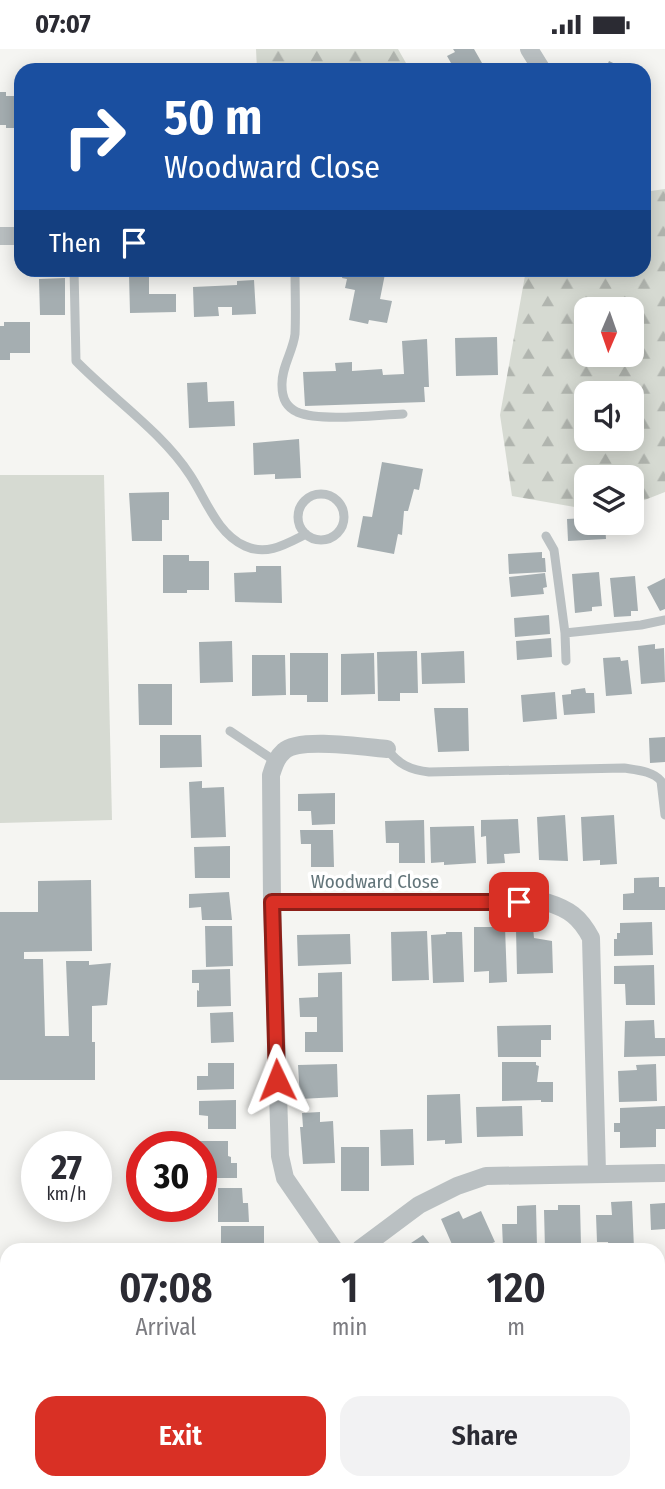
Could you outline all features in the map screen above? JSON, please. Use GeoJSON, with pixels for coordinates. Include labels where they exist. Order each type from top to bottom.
{"type":"FeatureCollection","features":[{"type":"Feature","properties":{"kind":"street"},"geometry":{"type":"LineString","coordinates":[[330,1243],[285,1178],[280,1156],[271,775],[275,761],[285,749],[300,744],[387,749]]}},
{"type":"Feature","properties":{"kind":"street","name":"Woodward Close"},"geometry":{"type":"LineString","coordinates":[[272,902],[546,902],[575,915],[583,922],[591,938],[597,1173]]}},
{"type":"Feature","properties":{"kind":"street"},"geometry":{"type":"LineString","coordinates":[[368,1243],[419,1205],[466,1183],[486,1177],[663,1173]]}},
{"type":"Feature","properties":{"kind":"lane"},"geometry":{"type":"LineString","coordinates":[[74,277],[76,361],[173,452],[222,527],[239,543],[256,550],[274,549],[306,534],[320,540],[335,536],[345,516],[334,498],[320,494],[301,506],[298,521],[306,534]]}},
{"type":"Feature","properties":{"kind":"lane"},"geometry":{"type":"LineString","coordinates":[[295,277],[295,335],[283,371],[282,385],[284,400],[289,407],[296,412],[313,416],[403,414]]}},
{"type":"Feature","properties":{"kind":"lane"},"geometry":{"type":"LineString","coordinates":[[546,536],[554,550],[566,661]]}},
{"type":"Feature","properties":{"kind":"lane"},"geometry":{"type":"LineString","coordinates":[[565,633],[665,620]]}},
{"type":"Feature","properties":{"kind":"lane"},"geometry":{"type":"LineString","coordinates":[[230,731],[275,761]]}},
{"type":"Feature","properties":{"kind":"lane"},"geometry":{"type":"LineString","coordinates":[[387,749],[396,761],[406,767],[429,772],[624,768],[646,772],[658,777],[661,782],[665,815]]}},
{"type":"Feature","properties":{"kind":"green space"},"geometry":{"type":"Polygon","coordinates":[[[256,49],[398,49],[406,63],[257,63],[256,49]]]}},
{"type":"Feature","properties":{"kind":"green space"},"geometry":{"type":"Polygon","coordinates":[[[665,189],[665,492],[644,500],[644,465],[574,465],[574,507],[512,496],[500,415],[525,277],[651,277],[651,191],[665,189]]]}},
{"type":"Feature","properties":{"kind":"green space"},"geometry":{"type":"Polygon","coordinates":[[[0,475],[104,475],[112,820],[0,823],[0,475]]]}},
{"type":"Feature","properties":{"kind":"building"},"geometry":{"type":"Polygon","coordinates":[[[453,49],[474,49],[482,63],[451,63],[447,56],[455,52],[453,49]]]}},
{"type":"Feature","properties":{"kind":"building"},"geometry":{"type":"Polygon","coordinates":[[[0,92],[6,92],[6,96],[14,96],[14,128],[0,125],[0,92]]]}},
{"type":"Feature","properties":{"kind":"building"},"geometry":{"type":"Polygon","coordinates":[[[129,277],[149,277],[149,294],[176,294],[176,312],[130,313],[129,277]]]}},
{"type":"Feature","properties":{"kind":"building"},"geometry":{"type":"Polygon","coordinates":[[[384,277],[380,299],[392,301],[387,323],[369,320],[368,324],[349,320],[355,290],[345,288],[347,279],[342,278],[384,277]]]}},
{"type":"Feature","properties":{"kind":"building"},"geometry":{"type":"Polygon","coordinates":[[[65,278],[65,315],[40,315],[39,279],[65,278]]]}},
{"type":"Feature","properties":{"kind":"building"},"geometry":{"type":"Polygon","coordinates":[[[254,280],[256,314],[232,315],[232,307],[218,307],[219,316],[194,317],[193,287],[237,285],[237,281],[254,280]]]}},
{"type":"Feature","properties":{"kind":"building"},"geometry":{"type":"Polygon","coordinates":[[[4,322],[30,322],[30,353],[10,353],[10,360],[0,360],[0,326],[4,326],[4,322]]]}},
{"type":"Feature","properties":{"kind":"building"},"geometry":{"type":"Polygon","coordinates":[[[497,337],[498,375],[456,376],[455,338],[497,337]]]}},
{"type":"Feature","properties":{"kind":"building"},"geometry":{"type":"Polygon","coordinates":[[[427,339],[429,387],[424,387],[425,402],[305,406],[303,372],[336,371],[335,363],[352,362],[352,371],[382,369],[383,375],[404,374],[402,341],[427,339]]]}},
{"type":"Feature","properties":{"kind":"building"},"geometry":{"type":"Polygon","coordinates":[[[207,382],[208,402],[234,401],[235,426],[189,428],[187,383],[207,382]]]}},
{"type":"Feature","properties":{"kind":"building"},"geometry":{"type":"Polygon","coordinates":[[[299,439],[301,478],[275,479],[275,474],[254,475],[253,443],[299,439]]]}},
{"type":"Feature","properties":{"kind":"building"},"geometry":{"type":"Polygon","coordinates":[[[382,462],[423,469],[419,490],[414,489],[408,511],[404,511],[402,535],[398,534],[394,554],[357,547],[363,516],[372,517],[382,462]]]}},
{"type":"Feature","properties":{"kind":"building"},"geometry":{"type":"Polygon","coordinates":[[[169,492],[169,520],[162,520],[162,541],[132,541],[129,493],[169,492]]]}},
{"type":"Feature","properties":{"kind":"building"},"geometry":{"type":"Polygon","coordinates":[[[567,519],[574,519],[574,535],[606,535],[606,539],[568,541],[567,519]]]}},
{"type":"Feature","properties":{"kind":"building"},"geometry":{"type":"Polygon","coordinates":[[[542,552],[546,572],[509,574],[508,554],[542,552]]]}},
{"type":"Feature","properties":{"kind":"building"},"geometry":{"type":"Polygon","coordinates":[[[163,555],[189,555],[189,561],[209,561],[209,590],[163,593],[163,555]]]}},
{"type":"Feature","properties":{"kind":"building"},"geometry":{"type":"Polygon","coordinates":[[[256,566],[281,566],[282,603],[235,602],[234,573],[256,572],[256,566]]]}},
{"type":"Feature","properties":{"kind":"building"},"geometry":{"type":"Polygon","coordinates":[[[599,572],[602,606],[592,607],[592,611],[575,613],[572,574],[599,572]]]}},
{"type":"Feature","properties":{"kind":"building"},"geometry":{"type":"Polygon","coordinates":[[[545,573],[547,587],[543,588],[544,594],[511,597],[509,577],[545,573]]]}},
{"type":"Feature","properties":{"kind":"building"},"geometry":{"type":"Polygon","coordinates":[[[635,576],[638,611],[631,611],[631,616],[614,617],[610,578],[635,576]]]}},
{"type":"Feature","properties":{"kind":"building"},"geometry":{"type":"Polygon","coordinates":[[[665,578],[665,609],[660,611],[647,587],[665,578]]]}},
{"type":"Feature","properties":{"kind":"building"},"geometry":{"type":"Polygon","coordinates":[[[549,615],[550,634],[515,637],[514,618],[549,615]]]}},
{"type":"Feature","properties":{"kind":"building"},"geometry":{"type":"Polygon","coordinates":[[[551,638],[552,657],[517,660],[516,641],[551,638]]]}},
{"type":"Feature","properties":{"kind":"building"},"geometry":{"type":"Polygon","coordinates":[[[232,641],[233,682],[200,683],[199,642],[232,641]]]}},
{"type":"Feature","properties":{"kind":"building"},"geometry":{"type":"Polygon","coordinates":[[[655,644],[655,649],[664,648],[665,682],[641,684],[638,646],[655,644]]]}},
{"type":"Feature","properties":{"kind":"building"},"geometry":{"type":"Polygon","coordinates":[[[417,651],[418,693],[400,693],[400,701],[378,701],[377,652],[417,651]]]}},
{"type":"Feature","properties":{"kind":"building"},"geometry":{"type":"Polygon","coordinates":[[[464,651],[465,683],[422,684],[421,653],[464,651]]]}},
{"type":"Feature","properties":{"kind":"building"},"geometry":{"type":"Polygon","coordinates":[[[290,653],[328,653],[328,702],[307,702],[307,695],[290,695],[290,653]]]}},
{"type":"Feature","properties":{"kind":"building"},"geometry":{"type":"Polygon","coordinates":[[[374,653],[375,694],[341,695],[341,654],[374,653]]]}},
{"type":"Feature","properties":{"kind":"building"},"geometry":{"type":"Polygon","coordinates":[[[252,655],[285,655],[286,695],[252,696],[252,655]]]}},
{"type":"Feature","properties":{"kind":"building"},"geometry":{"type":"Polygon","coordinates":[[[620,657],[621,661],[628,660],[632,694],[606,696],[603,658],[620,657]]]}},
{"type":"Feature","properties":{"kind":"building"},"geometry":{"type":"Polygon","coordinates":[[[138,684],[172,684],[172,725],[139,725],[138,684]]]}},
{"type":"Feature","properties":{"kind":"building"},"geometry":{"type":"Polygon","coordinates":[[[585,688],[586,693],[594,693],[595,713],[564,715],[562,695],[571,694],[571,690],[585,688]]]}},
{"type":"Feature","properties":{"kind":"building"},"geometry":{"type":"Polygon","coordinates":[[[555,692],[557,719],[523,722],[521,695],[555,692]]]}},
{"type":"Feature","properties":{"kind":"building"},"geometry":{"type":"Polygon","coordinates":[[[434,708],[468,708],[469,751],[438,752],[434,708]]]}},
{"type":"Feature","properties":{"kind":"building"},"geometry":{"type":"Polygon","coordinates":[[[160,735],[201,735],[202,767],[160,768],[160,735]]]}},
{"type":"Feature","properties":{"kind":"building"},"geometry":{"type":"Polygon","coordinates":[[[665,737],[665,762],[650,763],[649,738],[665,737]]]}},
{"type":"Feature","properties":{"kind":"building"},"geometry":{"type":"Polygon","coordinates":[[[202,781],[202,788],[224,787],[226,837],[191,838],[189,782],[202,781]]]}},
{"type":"Feature","properties":{"kind":"building"},"geometry":{"type":"Polygon","coordinates":[[[335,793],[335,824],[312,825],[311,811],[298,811],[298,794],[335,793]]]}},
{"type":"Feature","properties":{"kind":"building"},"geometry":{"type":"Polygon","coordinates":[[[565,815],[568,861],[539,860],[537,817],[565,815]]]}},
{"type":"Feature","properties":{"kind":"building"},"geometry":{"type":"Polygon","coordinates":[[[614,815],[617,864],[600,865],[600,860],[583,861],[581,817],[614,815]]]}},
{"type":"Feature","properties":{"kind":"building"},"geometry":{"type":"Polygon","coordinates":[[[518,819],[520,853],[504,854],[505,863],[487,864],[486,836],[481,837],[481,820],[518,819]]]}},
{"type":"Feature","properties":{"kind":"building"},"geometry":{"type":"Polygon","coordinates":[[[424,820],[425,863],[399,863],[399,843],[386,843],[385,821],[424,820]]]}},
{"type":"Feature","properties":{"kind":"building"},"geometry":{"type":"Polygon","coordinates":[[[474,826],[476,863],[431,863],[430,827],[474,826]]]}},
{"type":"Feature","properties":{"kind":"building"},"geometry":{"type":"Polygon","coordinates":[[[300,830],[333,830],[334,867],[311,867],[311,844],[301,844],[300,830]]]}},
{"type":"Feature","properties":{"kind":"building"},"geometry":{"type":"Polygon","coordinates":[[[230,846],[230,878],[195,878],[194,847],[230,846]]]}},
{"type":"Feature","properties":{"kind":"building"},"geometry":{"type":"Polygon","coordinates":[[[659,877],[659,887],[665,887],[665,910],[623,910],[623,894],[634,893],[634,878],[659,877]]]}},
{"type":"Feature","properties":{"kind":"building"},"geometry":{"type":"Polygon","coordinates":[[[91,880],[92,951],[24,952],[24,959],[43,959],[45,1036],[69,1036],[66,961],[89,961],[89,965],[111,963],[107,1005],[92,1006],[95,1080],[0,1080],[0,912],[38,912],[38,881],[91,880]]]}},
{"type":"Feature","properties":{"kind":"building"},"geometry":{"type":"Polygon","coordinates":[[[229,892],[232,920],[202,920],[201,907],[189,908],[189,894],[229,892]]]}},
{"type":"Feature","properties":{"kind":"building"},"geometry":{"type":"Polygon","coordinates":[[[652,922],[653,955],[614,956],[614,939],[617,939],[617,933],[620,933],[620,923],[652,922]]]}},
{"type":"Feature","properties":{"kind":"building"},"geometry":{"type":"Polygon","coordinates":[[[205,926],[232,926],[233,966],[206,967],[205,926]]]}},
{"type":"Feature","properties":{"kind":"building"},"geometry":{"type":"Polygon","coordinates":[[[474,927],[505,927],[507,982],[489,983],[489,971],[474,972],[474,927]]]}},
{"type":"Feature","properties":{"kind":"building"},"geometry":{"type":"Polygon","coordinates":[[[533,928],[534,938],[552,941],[553,973],[517,974],[516,929],[533,928]]]}},
{"type":"Feature","properties":{"kind":"building"},"geometry":{"type":"Polygon","coordinates":[[[427,931],[429,980],[392,981],[391,932],[427,931]]]}},
{"type":"Feature","properties":{"kind":"building"},"geometry":{"type":"Polygon","coordinates":[[[462,932],[464,982],[433,983],[431,935],[462,932]]]}},
{"type":"Feature","properties":{"kind":"building"},"geometry":{"type":"Polygon","coordinates":[[[350,934],[351,964],[298,966],[297,935],[350,934]]]}},
{"type":"Feature","properties":{"kind":"building"},"geometry":{"type":"Polygon","coordinates":[[[654,965],[655,1005],[626,1005],[625,984],[614,984],[614,966],[654,965]]]}},
{"type":"Feature","properties":{"kind":"building"},"geometry":{"type":"Polygon","coordinates":[[[230,969],[231,1006],[197,1007],[199,983],[192,983],[192,970],[230,969]]]}},
{"type":"Feature","properties":{"kind":"building"},"geometry":{"type":"Polygon","coordinates":[[[342,972],[343,1052],[305,1052],[305,1032],[317,1032],[317,1017],[300,1017],[299,998],[318,997],[318,973],[342,972]]]}},
{"type":"Feature","properties":{"kind":"building"},"geometry":{"type":"Polygon","coordinates":[[[233,1012],[234,1042],[211,1043],[210,1013],[233,1012]]]}},
{"type":"Feature","properties":{"kind":"building"},"geometry":{"type":"Polygon","coordinates":[[[654,1020],[655,1038],[665,1038],[665,1056],[624,1057],[625,1021],[654,1020]]]}},
{"type":"Feature","properties":{"kind":"building"},"geometry":{"type":"Polygon","coordinates":[[[551,1025],[551,1040],[541,1040],[541,1057],[498,1057],[497,1026],[551,1025]]]}},
{"type":"Feature","properties":{"kind":"building"},"geometry":{"type":"Polygon","coordinates":[[[502,1062],[536,1062],[539,1066],[537,1082],[553,1082],[553,1102],[502,1101],[502,1062]]]}},
{"type":"Feature","properties":{"kind":"building"},"geometry":{"type":"Polygon","coordinates":[[[208,1063],[234,1063],[234,1089],[197,1090],[197,1076],[208,1076],[208,1063]]]}},
{"type":"Feature","properties":{"kind":"building"},"geometry":{"type":"Polygon","coordinates":[[[337,1064],[338,1097],[300,1099],[298,1065],[337,1064]]]}},
{"type":"Feature","properties":{"kind":"building"},"geometry":{"type":"Polygon","coordinates":[[[656,1064],[657,1101],[619,1102],[618,1071],[637,1070],[636,1065],[656,1064]]]}},
{"type":"Feature","properties":{"kind":"building"},"geometry":{"type":"Polygon","coordinates":[[[460,1094],[462,1143],[427,1141],[427,1095],[460,1094]]]}},
{"type":"Feature","properties":{"kind":"building"},"geometry":{"type":"Polygon","coordinates":[[[236,1100],[236,1129],[208,1129],[208,1116],[199,1115],[199,1101],[236,1100]]]}},
{"type":"Feature","properties":{"kind":"building"},"geometry":{"type":"Polygon","coordinates":[[[522,1106],[523,1136],[477,1137],[476,1107],[522,1106]]]}},
{"type":"Feature","properties":{"kind":"building"},"geometry":{"type":"Polygon","coordinates":[[[665,1106],[665,1129],[656,1129],[656,1147],[620,1148],[620,1132],[614,1132],[614,1123],[620,1123],[620,1108],[665,1106]]]}},
{"type":"Feature","properties":{"kind":"building"},"geometry":{"type":"Polygon","coordinates":[[[320,1112],[320,1122],[333,1121],[335,1163],[303,1164],[300,1127],[303,1127],[302,1113],[320,1112]]]}},
{"type":"Feature","properties":{"kind":"building"},"geometry":{"type":"Polygon","coordinates":[[[413,1129],[414,1165],[381,1166],[380,1130],[413,1129]]]}},
{"type":"Feature","properties":{"kind":"building"},"geometry":{"type":"Polygon","coordinates":[[[217,1141],[228,1141],[228,1156],[231,1157],[231,1163],[237,1163],[237,1178],[217,1178],[217,1141]]]}},
{"type":"Feature","properties":{"kind":"building"},"geometry":{"type":"Polygon","coordinates":[[[341,1147],[369,1147],[369,1191],[341,1191],[341,1147]]]}},
{"type":"Feature","properties":{"kind":"building"},"geometry":{"type":"Polygon","coordinates":[[[218,1188],[242,1188],[243,1203],[248,1203],[249,1222],[218,1222],[218,1188]]]}},
{"type":"Feature","properties":{"kind":"building"},"geometry":{"type":"Polygon","coordinates":[[[632,1201],[634,1243],[597,1242],[596,1215],[612,1215],[611,1202],[632,1201]]]}},
{"type":"Feature","properties":{"kind":"building"},"geometry":{"type":"Polygon","coordinates":[[[665,1203],[665,1229],[651,1230],[650,1204],[665,1203]]]}},
{"type":"Feature","properties":{"kind":"building"},"geometry":{"type":"Polygon","coordinates":[[[536,1205],[537,1243],[503,1243],[502,1224],[517,1224],[517,1206],[536,1205]]]}},
{"type":"Feature","properties":{"kind":"building"},"geometry":{"type":"Polygon","coordinates":[[[558,1205],[580,1205],[581,1243],[545,1243],[544,1210],[558,1210],[558,1205]]]}},
{"type":"Feature","properties":{"kind":"building"},"geometry":{"type":"Polygon","coordinates":[[[459,1211],[463,1219],[481,1211],[495,1242],[451,1243],[441,1219],[459,1211]]]}},
{"type":"Feature","properties":{"kind":"building"},"geometry":{"type":"Polygon","coordinates":[[[221,1226],[264,1226],[264,1243],[221,1243],[221,1226]]]}},
{"type":"Feature","properties":{"kind":"building"},"geometry":{"type":"Polygon","coordinates":[[[423,1235],[429,1243],[411,1243],[423,1235]]]}},
{"type":"Feature","properties":{"kind":"route"},"geometry":{"type":"LineString","coordinates":[[277,1080],[272,902],[519,902]]}}]}
